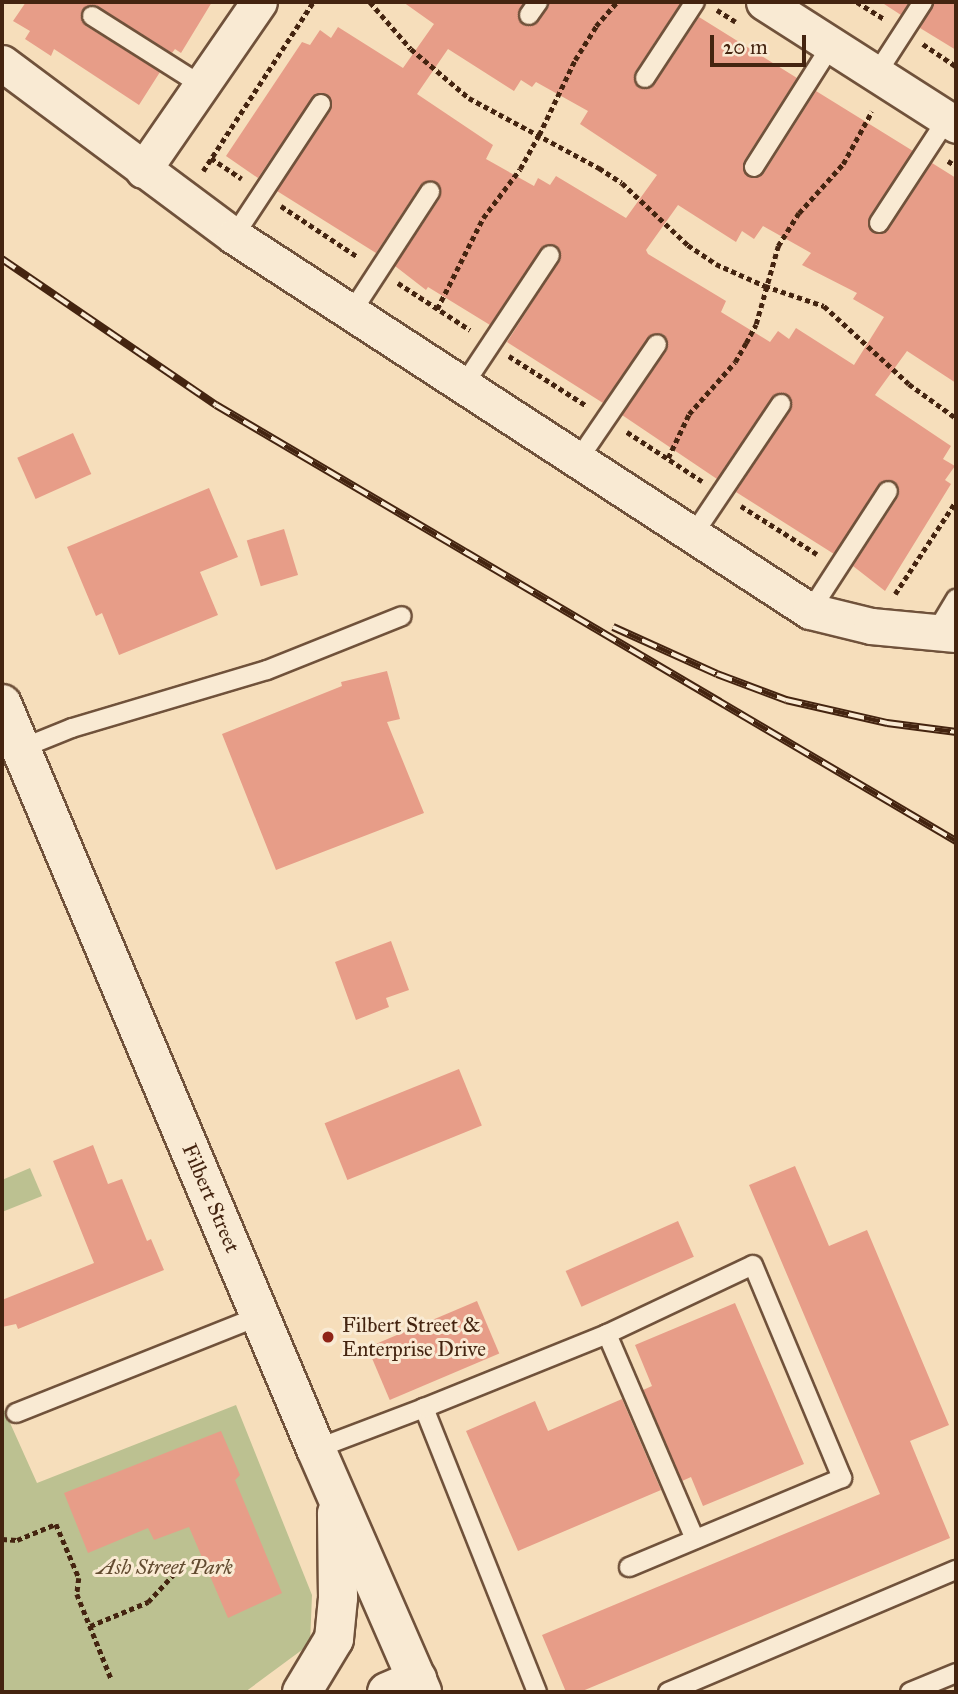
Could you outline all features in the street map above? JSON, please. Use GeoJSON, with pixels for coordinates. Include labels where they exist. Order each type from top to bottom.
{"type":"FeatureCollection","features":[{"type":"Feature","properties":{"kind":"street"},"geometry":{"type":"LineString","coordinates":[[142,170],[258,2]]}},
{"type":"Feature","properties":{"kind":"street"},"geometry":{"type":"LineString","coordinates":[[774,4],[952,122]]}},
{"type":"Feature","properties":{"kind":"street"},"geometry":{"type":"LineString","coordinates":[[2,63],[234,236],[810,611],[841,621],[946,633]]}},
{"type":"Feature","properties":{"kind":"street","name":"Filbert Street"},"geometry":{"type":"LineString","coordinates":[[2,704],[11,753],[260,1315],[337,1497],[409,1688]]}},
{"type":"Feature","properties":{"kind":"street"},"geometry":{"type":"LineString","coordinates":[[302,1692],[334,1639],[338,1598],[337,1497]]}},
{"type":"Feature","properties":{"kind":"lane"},"geometry":{"type":"LineString","coordinates":[[645,78],[695,2]]}},
{"type":"Feature","properties":{"kind":"lane"},"geometry":{"type":"LineString","coordinates":[[877,74],[923,2]]}},
{"type":"Feature","properties":{"kind":"lane"},"geometry":{"type":"LineString","coordinates":[[92,16],[201,85]]}},
{"type":"Feature","properties":{"kind":"lane"},"geometry":{"type":"LineString","coordinates":[[754,167],[832,44]]}},
{"type":"Feature","properties":{"kind":"lane"},"geometry":{"type":"LineString","coordinates":[[234,236],[321,104]]}},
{"type":"Feature","properties":{"kind":"lane"},"geometry":{"type":"LineString","coordinates":[[878,223],[952,122]]}},
{"type":"Feature","properties":{"kind":"lane"},"geometry":{"type":"LineString","coordinates":[[351,313],[430,192]]}},
{"type":"Feature","properties":{"kind":"lane"},"geometry":{"type":"LineString","coordinates":[[463,386],[550,255]]}},
{"type":"Feature","properties":{"kind":"lane"},"geometry":{"type":"LineString","coordinates":[[578,460],[657,344]]}},
{"type":"Feature","properties":{"kind":"lane"},"geometry":{"type":"LineString","coordinates":[[693,535],[780,404]]}},
{"type":"Feature","properties":{"kind":"lane"},"geometry":{"type":"LineString","coordinates":[[810,611],[888,491]]}},
{"type":"Feature","properties":{"kind":"lane"},"geometry":{"type":"LineString","coordinates":[[946,633],[956,599]]}},
{"type":"Feature","properties":{"kind":"lane"},"geometry":{"type":"LineString","coordinates":[[11,753],[64,731],[267,670],[402,616]]}},
{"type":"Feature","properties":{"kind":"lane"},"geometry":{"type":"LineString","coordinates":[[316,1449],[607,1334],[753,1265],[842,1478],[629,1567]]}},
{"type":"Feature","properties":{"kind":"lane"},"geometry":{"type":"LineString","coordinates":[[16,1413],[260,1315]]}},
{"type":"Feature","properties":{"kind":"lane"},"geometry":{"type":"LineString","coordinates":[[607,1334],[695,1539]]}},
{"type":"Feature","properties":{"kind":"lane"},"geometry":{"type":"LineString","coordinates":[[424,1408],[537,1692]]}},
{"type":"Feature","properties":{"kind":"lane"},"geometry":{"type":"LineString","coordinates":[[668,1692],[956,1570]]}},
{"type":"Feature","properties":{"kind":"lane"},"geometry":{"type":"LineString","coordinates":[[910,1692],[956,1673]]}},
{"type":"Feature","properties":{"kind":"path"},"geometry":{"type":"LineString","coordinates":[[370,2],[436,73],[469,97],[622,183],[663,224],[707,258],[765,286],[824,306],[909,384],[956,418]]}},
{"type":"Feature","properties":{"kind":"path"},"geometry":{"type":"LineString","coordinates":[[437,309],[483,218],[520,169],[539,135],[575,60],[596,26],[617,2]]}},
{"type":"Feature","properties":{"kind":"path"},"geometry":{"type":"LineString","coordinates":[[668,458],[689,414],[734,362],[756,324],[778,246],[788,229],[843,164],[872,111]]}},
{"type":"Feature","properties":{"kind":"path"},"geometry":{"type":"LineString","coordinates":[[211,158],[437,309],[839,568]]}},
{"type":"Feature","properties":{"kind":"path"},"geometry":{"type":"LineString","coordinates":[[885,627],[887,596],[894,595],[956,501]]}},
{"type":"Feature","properties":{"kind":"path"},"geometry":{"type":"LineString","coordinates":[[2,1539],[17,1540],[56,1524],[79,1578],[77,1594],[111,1678]]}},
{"type":"Feature","properties":{"kind":"path"},"geometry":{"type":"LineString","coordinates":[[90,1626],[148,1602],[186,1561]]}},
{"type":"Feature","properties":{"kind":"green space"},"geometry":{"type":"Polygon","coordinates":[[[30,1168],[42,1196],[2,1212],[2,1180],[30,1168]]]}},
{"type":"Feature","properties":{"kind":"green space","name":"Ash Street Park"},"geometry":{"type":"Polygon","coordinates":[[[2,1405],[37,1483],[236,1405],[312,1595],[310,1644],[245,1692],[2,1692],[2,1405]]]}},
{"type":"Feature","properties":{"kind":"building"},"geometry":{"type":"Polygon","coordinates":[[[26,2],[212,2],[181,53],[175,49],[172,53],[97,6],[83,9],[81,16],[86,26],[160,72],[139,105],[54,49],[51,56],[25,39],[30,31],[13,21],[26,2]]]}},
{"type":"Feature","properties":{"kind":"building"},"geometry":{"type":"Polygon","coordinates":[[[403,2],[524,2],[518,15],[522,24],[529,26],[538,21],[549,2],[676,2],[680,4],[635,72],[635,82],[639,88],[654,85],[699,17],[797,78],[744,161],[744,172],[749,177],[759,177],[764,173],[816,91],[913,151],[869,217],[869,227],[873,233],[883,233],[889,229],[932,163],[956,178],[956,383],[907,351],[875,395],[951,446],[943,459],[955,466],[945,480],[951,484],[885,591],[853,566],[898,497],[899,491],[895,482],[888,480],[879,484],[834,554],[736,492],[790,410],[791,400],[787,394],[777,394],[772,398],[717,479],[622,415],[667,350],[667,340],[663,334],[653,334],[648,338],[603,403],[507,342],[559,261],[560,251],[556,245],[546,245],[541,249],[490,325],[428,287],[426,290],[395,266],[440,198],[440,188],[436,182],[426,182],[420,186],[376,253],[277,191],[331,110],[331,100],[327,94],[317,94],[312,98],[258,178],[226,156],[302,42],[310,45],[320,30],[331,38],[338,27],[403,68],[434,24],[403,2]],[[448,49],[417,94],[493,145],[486,159],[534,186],[538,178],[550,185],[556,176],[626,218],[657,175],[580,124],[588,111],[536,82],[532,87],[521,80],[514,91],[448,49]],[[678,205],[646,250],[648,254],[726,301],[721,312],[770,342],[778,331],[789,339],[796,328],[854,365],[884,317],[853,299],[857,293],[802,265],[811,253],[763,226],[754,239],[742,231],[736,242],[678,205]]]}},
{"type":"Feature","properties":{"kind":"building"},"geometry":{"type":"Polygon","coordinates":[[[881,2],[910,2],[901,15],[881,2]]]}},
{"type":"Feature","properties":{"kind":"building"},"geometry":{"type":"Polygon","coordinates":[[[934,2],[956,2],[956,50],[920,28],[934,2]]]}},
{"type":"Feature","properties":{"kind":"building"},"geometry":{"type":"Polygon","coordinates":[[[73,433],[91,474],[36,499],[17,458],[73,433]]]}},
{"type":"Feature","properties":{"kind":"building"},"geometry":{"type":"Polygon","coordinates":[[[209,488],[238,557],[200,572],[218,615],[119,655],[102,613],[96,616],[67,547],[209,488]]]}},
{"type":"Feature","properties":{"kind":"building"},"geometry":{"type":"Polygon","coordinates":[[[284,529],[298,575],[261,586],[247,540],[284,529]]]}},
{"type":"Feature","properties":{"kind":"building"},"geometry":{"type":"Polygon","coordinates":[[[387,671],[400,719],[387,722],[424,813],[276,870],[222,734],[342,686],[341,682],[387,671]]]}},
{"type":"Feature","properties":{"kind":"building"},"geometry":{"type":"Polygon","coordinates":[[[391,941],[409,990],[386,998],[389,1007],[356,1020],[335,962],[391,941]]]}},
{"type":"Feature","properties":{"kind":"building"},"geometry":{"type":"Polygon","coordinates":[[[459,1069],[482,1126],[347,1180],[325,1123],[459,1069]]]}},
{"type":"Feature","properties":{"kind":"building"},"geometry":{"type":"Polygon","coordinates":[[[93,1145],[108,1184],[122,1179],[147,1241],[151,1239],[164,1270],[18,1329],[16,1324],[2,1327],[2,1300],[94,1263],[53,1161],[93,1145]]]}},
{"type":"Feature","properties":{"kind":"building"},"geometry":{"type":"Polygon","coordinates":[[[795,1166],[829,1246],[867,1230],[949,1425],[910,1441],[950,1538],[580,1692],[566,1692],[542,1635],[880,1494],[749,1185],[795,1166]]]}},
{"type":"Feature","properties":{"kind":"building"},"geometry":{"type":"Polygon","coordinates":[[[678,1221],[694,1257],[581,1307],[566,1271],[678,1221]]]}},
{"type":"Feature","properties":{"kind":"building"},"geometry":{"type":"Polygon","coordinates":[[[477,1301],[499,1353],[390,1400],[367,1347],[477,1301]]]}},
{"type":"Feature","properties":{"kind":"building"},"geometry":{"type":"Polygon","coordinates":[[[735,1303],[804,1464],[703,1506],[691,1477],[682,1481],[643,1390],[652,1386],[635,1345],[735,1303]]]}},
{"type":"Feature","properties":{"kind":"building"},"geometry":{"type":"Polygon","coordinates":[[[622,1399],[661,1490],[518,1551],[466,1431],[535,1401],[548,1431],[622,1399]]]}},
{"type":"Feature","properties":{"kind":"building"},"geometry":{"type":"Polygon","coordinates":[[[221,1431],[240,1475],[235,1480],[282,1593],[228,1618],[189,1527],[154,1540],[148,1528],[88,1553],[64,1493],[221,1431]]]}},
{"type":"Feature","properties":{"kind":"railway"},"geometry":{"type":"LineString","coordinates":[[2,259],[216,405],[956,841]]}},
{"type":"Feature","properties":{"kind":"railway"},"geometry":{"type":"LineString","coordinates":[[613,627],[717,674],[786,700],[887,723],[956,732]]}},
{"type":"Feature","properties":{"kind":"place","name":"Filbert Street & Enterprise Drive"},"geometry":{"type":"Point","coordinates":[328,1337]}}]}
